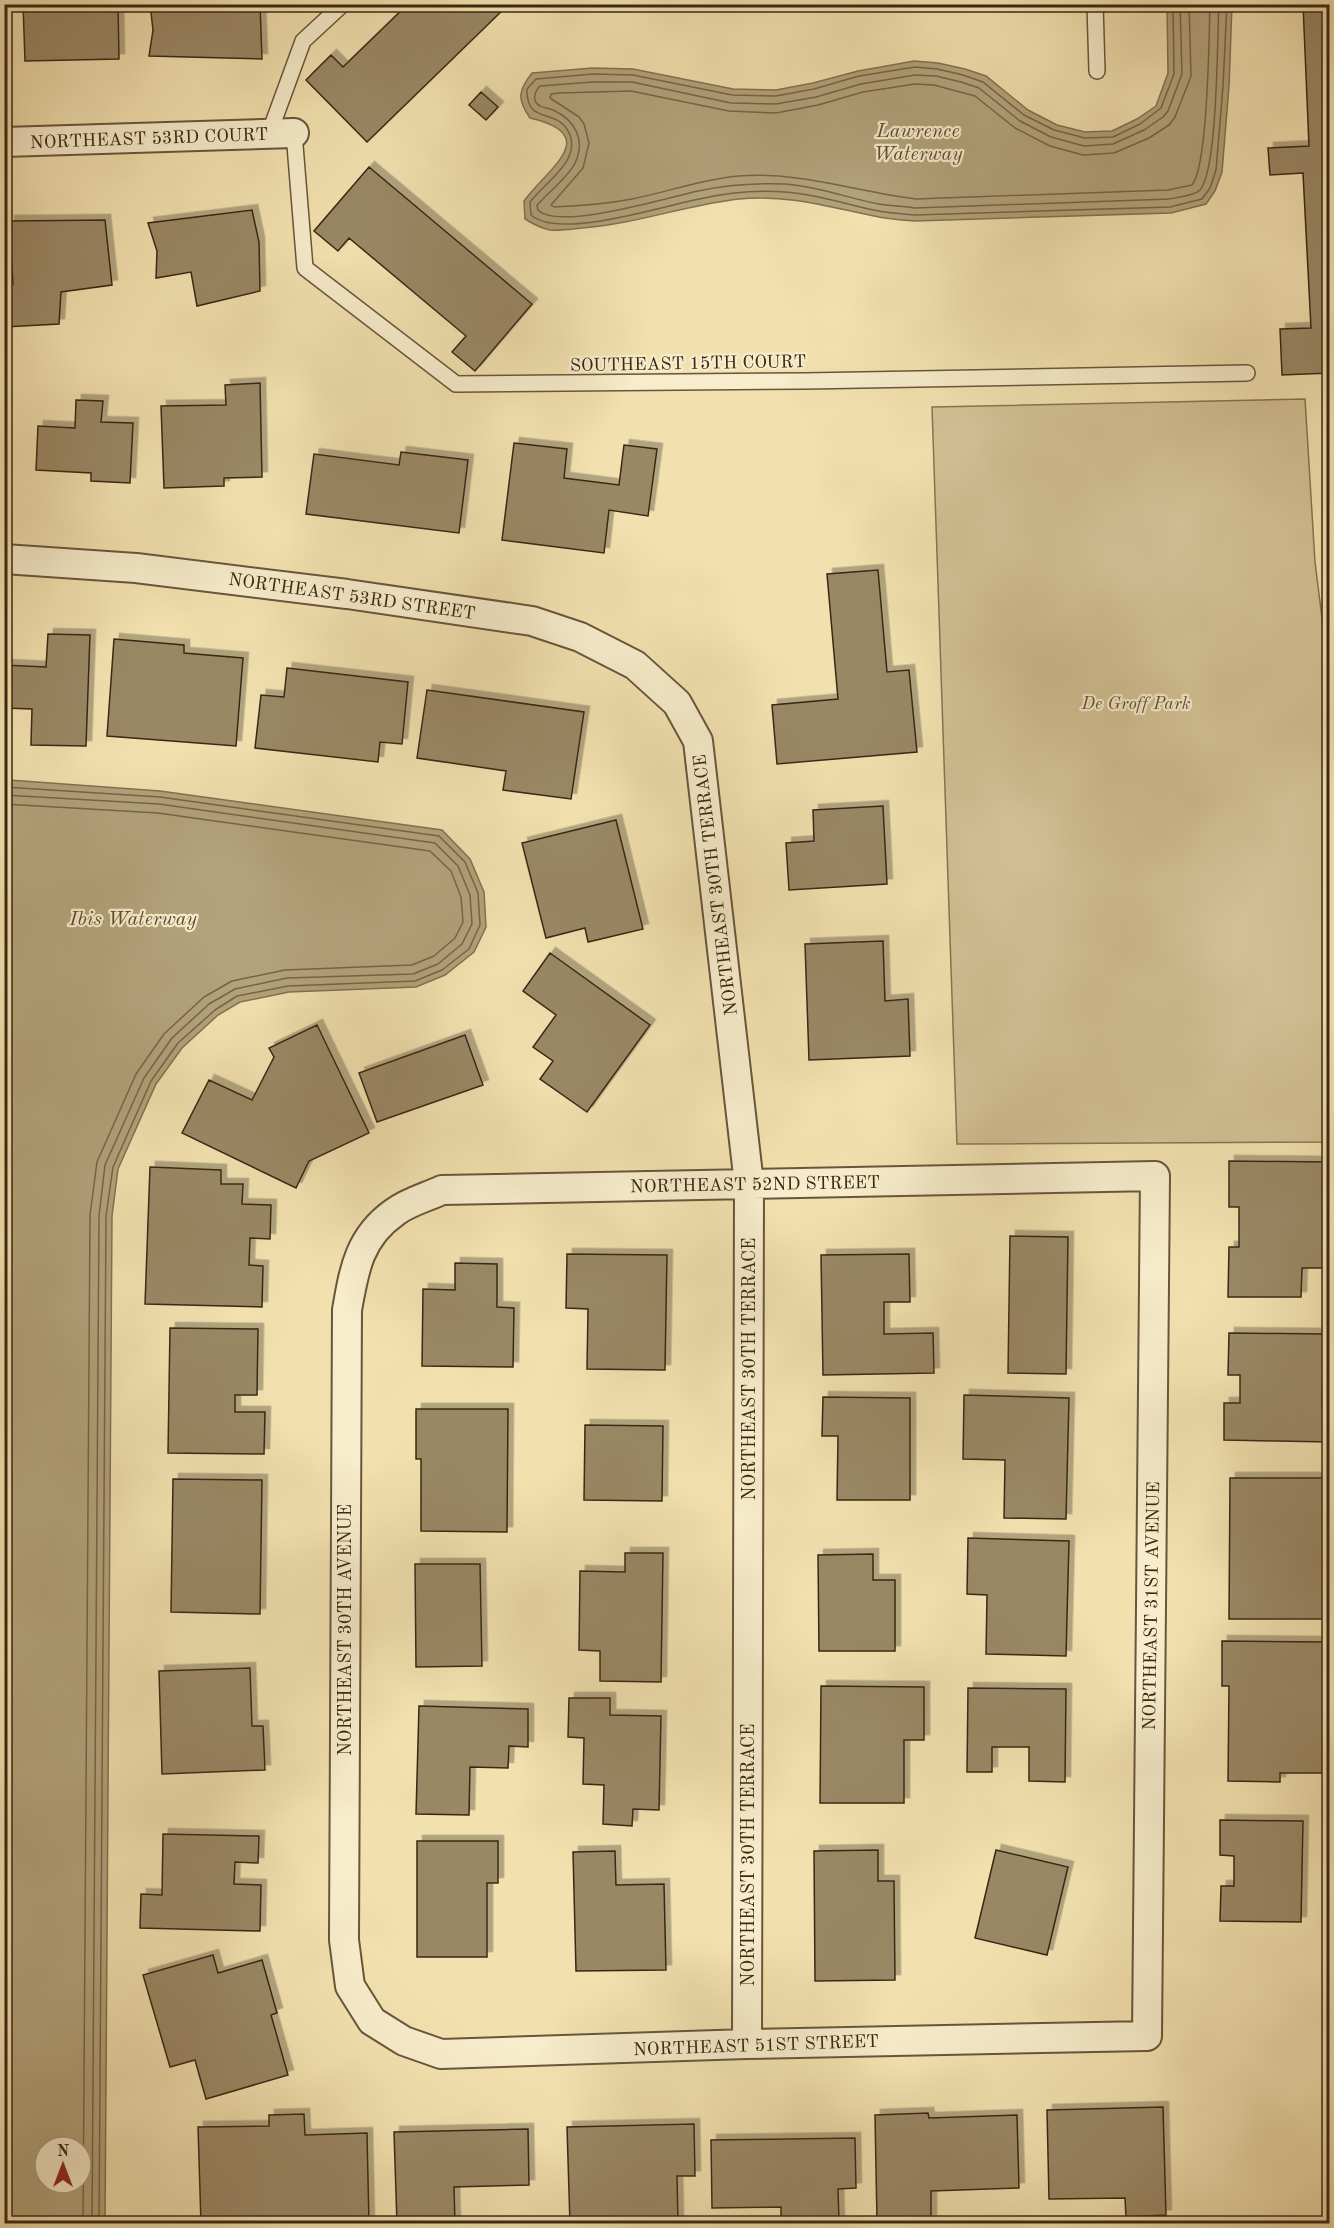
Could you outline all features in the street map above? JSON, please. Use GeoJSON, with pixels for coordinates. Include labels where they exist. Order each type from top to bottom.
{"type":"FeatureCollection","features":[{"type":"Feature","properties":{"kind":"street","name":"NORTHEAST 53RD COURT"},"geometry":{"type":"LineString","coordinates":[[4,142],[281,133]]}},
{"type":"Feature","properties":{"kind":"street","name":"NORTHEAST 53RD STREET"},"geometry":{"type":"LineString","coordinates":[[4,559],[148,569],[532,621],[580,637],[635,665],[677,703]]}},
{"type":"Feature","properties":{"kind":"street","name":"NORTHEAST 30TH TERRACE"},"geometry":{"type":"LineString","coordinates":[[677,703],[699,741],[749,1184],[747,2044]]}},
{"type":"Feature","properties":{"kind":"street","name":"NORTHEAST 52ND STREET"},"geometry":{"type":"LineString","coordinates":[[370,1236],[395,1211],[442,1190],[1155,1176]]}},
{"type":"Feature","properties":{"kind":"street","name":"NORTHEAST 31ST AVENUE"},"geometry":{"type":"LineString","coordinates":[[1147,2036],[1155,1176]]}},
{"type":"Feature","properties":{"kind":"street","name":"NORTHEAST 30TH AVENUE"},"geometry":{"type":"LineString","coordinates":[[370,1236],[354,1266],[346,1310],[344,1940],[350,1986],[372,2021]]}},
{"type":"Feature","properties":{"kind":"street","name":"NORTHEAST 51ST STREET"},"geometry":{"type":"LineString","coordinates":[[372,2021],[404,2041],[441,2054],[747,2044],[1147,2036]]}},
{"type":"Feature","properties":{"kind":"lane"},"geometry":{"type":"LineString","coordinates":[[281,133],[303,41],[343,4]]}},
{"type":"Feature","properties":{"kind":"lane"},"geometry":{"type":"LineString","coordinates":[[1095,4],[1097,70]]}},
{"type":"Feature","properties":{"kind":"lane","name":"SOUTHEAST 15TH COURT"},"geometry":{"type":"LineString","coordinates":[[281,133],[305,268],[456,384],[816,381],[1247,373]]}},
{"type":"Feature","properties":{"kind":"green space","name":"De Groff Park"},"geometry":{"type":"Polygon","coordinates":[[[1305,399],[1315,562],[1330,682],[1329,1142],[957,1144],[932,407],[1305,399]]]}},
{"type":"Feature","properties":{"kind":"water","name":"Lawrence Waterway"},"geometry":{"type":"Polygon","coordinates":[[[1167,5],[1232,5],[1229,86],[1222,172],[1215,191],[1206,204],[1171,213],[915,221],[884,218],[791,200],[756,198],[719,202],[622,223],[566,230],[547,229],[525,219],[524,201],[556,165],[567,143],[564,134],[552,125],[530,118],[523,105],[522,90],[532,73],[593,68],[633,69],[733,89],[776,90],[914,61],[938,63],[986,76],[1028,110],[1057,125],[1085,132],[1112,131],[1137,119],[1156,106],[1168,73],[1167,5]]]}},
{"type":"Feature","properties":{"kind":"water","name":"Ibis Waterway"},"geometry":{"type":"Polygon","coordinates":[[[9,780],[160,791],[442,830],[470,859],[484,892],[486,927],[474,952],[445,975],[416,987],[289,992],[240,1002],[218,1015],[182,1048],[156,1084],[118,1169],[112,1216],[105,2223],[5,2223],[4,782],[9,780]]]}},
{"type":"Feature","properties":{"kind":"building"},"geometry":{"type":"Polygon","coordinates":[[[23,4],[118,4],[119,59],[25,61],[23,4]]]}},
{"type":"Feature","properties":{"kind":"building"},"geometry":{"type":"Polygon","coordinates":[[[150,4],[260,4],[262,59],[149,56],[153,30],[150,4]]]}},
{"type":"Feature","properties":{"kind":"building"},"geometry":{"type":"Polygon","coordinates":[[[408,4],[509,4],[367,142],[306,80],[331,55],[343,67],[408,4]]]}},
{"type":"Feature","properties":{"kind":"building"},"geometry":{"type":"Polygon","coordinates":[[[1303,4],[1330,4],[1330,373],[1282,375],[1280,329],[1311,328],[1303,173],[1270,175],[1268,148],[1309,146],[1303,4]]]}},
{"type":"Feature","properties":{"kind":"building"},"geometry":{"type":"Polygon","coordinates":[[[481,92],[498,107],[486,120],[469,105],[481,92]]]}},
{"type":"Feature","properties":{"kind":"building"},"geometry":{"type":"Polygon","coordinates":[[[369,167],[532,304],[475,371],[452,352],[466,336],[349,238],[338,251],[314,231],[369,167]]]}},
{"type":"Feature","properties":{"kind":"building"},"geometry":{"type":"Polygon","coordinates":[[[252,210],[259,242],[260,291],[197,306],[191,272],[156,278],[157,251],[148,223],[252,210]]]}},
{"type":"Feature","properties":{"kind":"building"},"geometry":{"type":"Polygon","coordinates":[[[105,220],[112,285],[61,292],[59,324],[4,327],[4,287],[13,284],[9,221],[105,220]]]}},
{"type":"Feature","properties":{"kind":"building"},"geometry":{"type":"Polygon","coordinates":[[[260,383],[262,477],[224,478],[224,486],[164,488],[161,406],[226,405],[225,385],[260,383]]]}},
{"type":"Feature","properties":{"kind":"building"},"geometry":{"type":"Polygon","coordinates":[[[76,400],[103,401],[101,422],[133,423],[130,483],[91,481],[91,473],[36,470],[38,426],[75,428],[76,400]]]}},
{"type":"Feature","properties":{"kind":"building"},"geometry":{"type":"Polygon","coordinates":[[[514,443],[567,449],[564,478],[619,485],[624,445],[657,449],[648,516],[609,510],[604,553],[502,540],[514,443]]]}},
{"type":"Feature","properties":{"kind":"building"},"geometry":{"type":"Polygon","coordinates":[[[401,452],[468,460],[459,533],[306,514],[314,454],[399,465],[401,452]]]}},
{"type":"Feature","properties":{"kind":"building"},"geometry":{"type":"Polygon","coordinates":[[[878,570],[887,672],[909,670],[917,752],[777,764],[772,705],[838,699],[827,574],[878,570]]]}},
{"type":"Feature","properties":{"kind":"building"},"geometry":{"type":"Polygon","coordinates":[[[48,634],[90,635],[86,746],[31,745],[32,709],[4,708],[4,665],[46,667],[48,634]]]}},
{"type":"Feature","properties":{"kind":"building"},"geometry":{"type":"Polygon","coordinates":[[[114,639],[184,645],[184,653],[243,658],[236,746],[107,736],[114,639]]]}},
{"type":"Feature","properties":{"kind":"building"},"geometry":{"type":"Polygon","coordinates":[[[287,668],[408,682],[402,744],[380,742],[378,762],[255,748],[261,695],[284,697],[287,668]]]}},
{"type":"Feature","properties":{"kind":"building"},"geometry":{"type":"Polygon","coordinates":[[[427,690],[584,712],[571,799],[503,790],[506,771],[417,758],[427,690]]]}},
{"type":"Feature","properties":{"kind":"building"},"geometry":{"type":"Polygon","coordinates":[[[883,806],[887,884],[789,890],[786,843],[814,841],[813,810],[883,806]]]}},
{"type":"Feature","properties":{"kind":"building"},"geometry":{"type":"Polygon","coordinates":[[[616,820],[643,929],[588,942],[585,928],[546,938],[522,843],[616,820]]]}},
{"type":"Feature","properties":{"kind":"building"},"geometry":{"type":"Polygon","coordinates":[[[883,941],[885,1001],[908,999],[910,1056],[809,1060],[805,944],[883,941]]]}},
{"type":"Feature","properties":{"kind":"building"},"geometry":{"type":"Polygon","coordinates":[[[550,953],[650,1025],[587,1112],[540,1079],[553,1061],[533,1047],[556,1015],[523,991],[550,953]]]}},
{"type":"Feature","properties":{"kind":"building"},"geometry":{"type":"Polygon","coordinates":[[[317,1025],[369,1133],[309,1161],[296,1188],[182,1133],[209,1080],[252,1100],[274,1057],[269,1048],[317,1025]]]}},
{"type":"Feature","properties":{"kind":"building"},"geometry":{"type":"Polygon","coordinates":[[[465,1035],[483,1085],[377,1122],[359,1073],[465,1035]]]}},
{"type":"Feature","properties":{"kind":"building"},"geometry":{"type":"Polygon","coordinates":[[[1229,1161],[1329,1162],[1328,1268],[1302,1268],[1301,1297],[1228,1297],[1229,1247],[1239,1247],[1239,1207],[1229,1207],[1229,1161]]]}},
{"type":"Feature","properties":{"kind":"building"},"geometry":{"type":"Polygon","coordinates":[[[150,1167],[221,1170],[221,1184],[243,1184],[242,1204],[271,1205],[270,1239],[250,1238],[249,1265],[263,1266],[262,1307],[145,1304],[150,1167]]]}},
{"type":"Feature","properties":{"kind":"building"},"geometry":{"type":"Polygon","coordinates":[[[1010,1236],[1068,1237],[1066,1374],[1008,1373],[1010,1236]]]}},
{"type":"Feature","properties":{"kind":"building"},"geometry":{"type":"Polygon","coordinates":[[[567,1254],[667,1255],[665,1370],[587,1369],[588,1309],[566,1308],[567,1254]]]}},
{"type":"Feature","properties":{"kind":"building"},"geometry":{"type":"Polygon","coordinates":[[[909,1254],[910,1302],[884,1302],[884,1334],[933,1333],[934,1373],[823,1375],[821,1255],[909,1254]]]}},
{"type":"Feature","properties":{"kind":"building"},"geometry":{"type":"Polygon","coordinates":[[[455,1263],[497,1264],[497,1307],[514,1308],[513,1367],[422,1366],[423,1289],[455,1290],[455,1263]]]}},
{"type":"Feature","properties":{"kind":"building"},"geometry":{"type":"Polygon","coordinates":[[[170,1328],[258,1329],[257,1395],[235,1395],[235,1412],[265,1412],[264,1454],[168,1453],[170,1328]]]}},
{"type":"Feature","properties":{"kind":"building"},"geometry":{"type":"Polygon","coordinates":[[[1229,1333],[1324,1334],[1322,1406],[1330,1406],[1330,1442],[1224,1440],[1224,1403],[1240,1403],[1240,1375],[1228,1375],[1229,1333]]]}},
{"type":"Feature","properties":{"kind":"building"},"geometry":{"type":"Polygon","coordinates":[[[964,1395],[1069,1398],[1066,1519],[1004,1518],[1005,1460],[963,1459],[964,1395]]]}},
{"type":"Feature","properties":{"kind":"building"},"geometry":{"type":"Polygon","coordinates":[[[823,1397],[910,1398],[910,1500],[837,1500],[838,1436],[822,1436],[823,1397]]]}},
{"type":"Feature","properties":{"kind":"building"},"geometry":{"type":"Polygon","coordinates":[[[416,1409],[508,1409],[507,1532],[421,1531],[421,1459],[416,1459],[416,1409]]]}},
{"type":"Feature","properties":{"kind":"building"},"geometry":{"type":"Polygon","coordinates":[[[585,1425],[663,1426],[662,1501],[584,1500],[585,1425]]]}},
{"type":"Feature","properties":{"kind":"building"},"geometry":{"type":"Polygon","coordinates":[[[1230,1478],[1330,1478],[1327,1619],[1229,1619],[1230,1478]]]}},
{"type":"Feature","properties":{"kind":"building"},"geometry":{"type":"Polygon","coordinates":[[[173,1479],[262,1480],[260,1614],[171,1612],[173,1479]]]}},
{"type":"Feature","properties":{"kind":"building"},"geometry":{"type":"Polygon","coordinates":[[[968,1538],[1069,1541],[1066,1656],[986,1654],[987,1595],[967,1594],[968,1538]]]}},
{"type":"Feature","properties":{"kind":"building"},"geometry":{"type":"Polygon","coordinates":[[[625,1553],[663,1553],[661,1682],[600,1681],[600,1651],[579,1650],[580,1571],[625,1572],[625,1553]]]}},
{"type":"Feature","properties":{"kind":"building"},"geometry":{"type":"Polygon","coordinates":[[[873,1554],[873,1580],[895,1580],[895,1651],[819,1651],[818,1555],[873,1554]]]}},
{"type":"Feature","properties":{"kind":"building"},"geometry":{"type":"Polygon","coordinates":[[[415,1564],[480,1564],[482,1666],[416,1667],[415,1564]]]}},
{"type":"Feature","properties":{"kind":"building"},"geometry":{"type":"Polygon","coordinates":[[[1222,1641],[1330,1642],[1330,1773],[1280,1773],[1280,1782],[1228,1781],[1229,1686],[1222,1686],[1222,1641]]]}},
{"type":"Feature","properties":{"kind":"building"},"geometry":{"type":"Polygon","coordinates":[[[250,1668],[252,1726],[263,1726],[265,1770],[162,1774],[159,1671],[250,1668]]]}},
{"type":"Feature","properties":{"kind":"building"},"geometry":{"type":"Polygon","coordinates":[[[821,1686],[924,1687],[924,1740],[904,1740],[904,1803],[820,1803],[821,1686]]]}},
{"type":"Feature","properties":{"kind":"building"},"geometry":{"type":"Polygon","coordinates":[[[968,1688],[1066,1689],[1065,1782],[1029,1781],[1029,1747],[992,1747],[992,1772],[967,1772],[968,1688]]]}},
{"type":"Feature","properties":{"kind":"building"},"geometry":{"type":"Polygon","coordinates":[[[569,1698],[610,1698],[610,1715],[661,1716],[659,1810],[633,1809],[632,1826],[603,1824],[604,1785],[583,1784],[584,1738],[568,1737],[569,1698]]]}},
{"type":"Feature","properties":{"kind":"building"},"geometry":{"type":"Polygon","coordinates":[[[419,1706],[528,1709],[528,1747],[509,1746],[508,1768],[470,1767],[469,1815],[416,1814],[419,1706]]]}},
{"type":"Feature","properties":{"kind":"building"},"geometry":{"type":"Polygon","coordinates":[[[1220,1820],[1303,1821],[1301,1922],[1220,1921],[1221,1886],[1234,1886],[1234,1856],[1220,1855],[1220,1820]]]}},
{"type":"Feature","properties":{"kind":"building"},"geometry":{"type":"Polygon","coordinates":[[[163,1834],[259,1836],[258,1863],[235,1862],[234,1884],[261,1885],[260,1931],[140,1928],[141,1894],[162,1895],[163,1834]]]}},
{"type":"Feature","properties":{"kind":"building"},"geometry":{"type":"Polygon","coordinates":[[[417,1841],[498,1841],[498,1883],[487,1883],[487,1957],[417,1957],[417,1841]]]}},
{"type":"Feature","properties":{"kind":"building"},"geometry":{"type":"Polygon","coordinates":[[[878,1850],[878,1881],[894,1881],[895,1980],[815,1981],[814,1851],[878,1850]]]}},
{"type":"Feature","properties":{"kind":"building"},"geometry":{"type":"Polygon","coordinates":[[[996,1850],[1068,1867],[1047,1955],[975,1938],[996,1850]]]}},
{"type":"Feature","properties":{"kind":"building"},"geometry":{"type":"Polygon","coordinates":[[[615,1851],[616,1885],[664,1884],[666,1970],[576,1971],[573,1852],[615,1851]]]}},
{"type":"Feature","properties":{"kind":"building"},"geometry":{"type":"Polygon","coordinates":[[[213,1955],[218,1973],[262,1960],[277,2013],[271,2015],[288,2075],[206,2099],[195,2060],[170,2067],[143,1975],[213,1955]]]}},
{"type":"Feature","properties":{"kind":"building"},"geometry":{"type":"Polygon","coordinates":[[[1163,2107],[1166,2215],[1126,2217],[1125,2198],[1049,2199],[1047,2110],[1163,2107]]]}},
{"type":"Feature","properties":{"kind":"building"},"geometry":{"type":"Polygon","coordinates":[[[928,2113],[929,2118],[1017,2115],[1019,2188],[931,2191],[931,2220],[877,2221],[875,2115],[928,2113]]]}},
{"type":"Feature","properties":{"kind":"building"},"geometry":{"type":"Polygon","coordinates":[[[304,2114],[305,2135],[367,2133],[369,2224],[201,2224],[198,2127],[269,2126],[269,2115],[304,2114]]]}},
{"type":"Feature","properties":{"kind":"building"},"geometry":{"type":"Polygon","coordinates":[[[694,2124],[695,2176],[677,2176],[678,2223],[570,2224],[567,2127],[694,2124]]]}},
{"type":"Feature","properties":{"kind":"building"},"geometry":{"type":"Polygon","coordinates":[[[528,2129],[529,2185],[454,2187],[455,2224],[397,2224],[394,2132],[528,2129]]]}},
{"type":"Feature","properties":{"kind":"building"},"geometry":{"type":"Polygon","coordinates":[[[855,2138],[856,2188],[838,2189],[839,2221],[781,2222],[781,2207],[712,2208],[711,2140],[855,2138]]]}}]}
